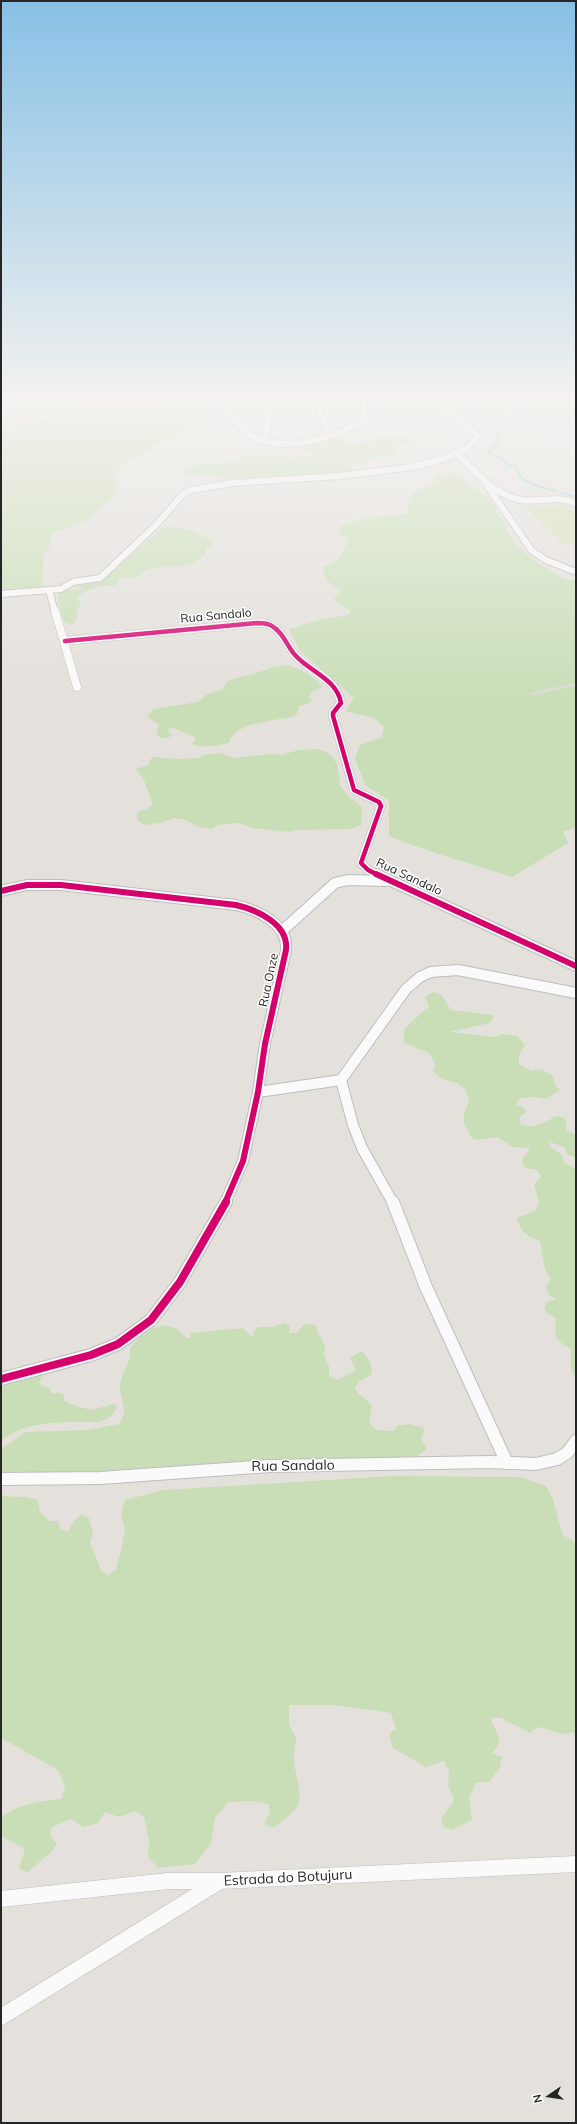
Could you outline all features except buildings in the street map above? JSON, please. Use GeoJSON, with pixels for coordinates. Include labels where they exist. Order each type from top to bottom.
{"type":"FeatureCollection","features":[{"type":"Feature","properties":{"kind":"street"},"geometry":{"type":"LineString","coordinates":[[1,594],[65,588],[73,582],[94,580],[103,576],[156,525],[178,500]]}},
{"type":"Feature","properties":{"kind":"street"},"geometry":{"type":"LineString","coordinates":[[497,500],[532,551],[546,560],[576,572]]}},
{"type":"Feature","properties":{"kind":"street"},"geometry":{"type":"LineString","coordinates":[[566,500],[576,504]]}},
{"type":"Feature","properties":{"kind":"street"},"geometry":{"type":"LineString","coordinates":[[49,590],[65,641],[77,687]]}},
{"type":"Feature","properties":{"kind":"street","name":"Rua Sandalo"},"geometry":{"type":"LineString","coordinates":[[65,641],[257,623],[268,625],[277,630],[297,657],[323,677],[341,700],[333,713],[333,716],[352,784],[358,794],[379,802],[381,806],[361,863],[368,870],[390,881],[576,966]]}},
{"type":"Feature","properties":{"kind":"street"},"geometry":{"type":"LineString","coordinates":[[1,891],[27,885],[50,884],[220,903],[253,910],[274,923],[282,931],[335,883],[348,880],[390,881]]}},
{"type":"Feature","properties":{"kind":"street","name":"Rua Onze"},"geometry":{"type":"LineString","coordinates":[[1,1379],[91,1355],[118,1344],[151,1320],[180,1282],[222,1211],[243,1161],[258,1092],[265,1044],[286,950],[286,941],[282,931]]}},
{"type":"Feature","properties":{"kind":"street"},"geometry":{"type":"LineString","coordinates":[[258,1092],[341,1080],[406,989],[420,977],[431,972],[458,970],[576,993]]}},
{"type":"Feature","properties":{"kind":"street"},"geometry":{"type":"LineString","coordinates":[[341,1080],[348,1108],[362,1148],[389,1193],[426,1287],[507,1463]]}},
{"type":"Feature","properties":{"kind":"street","name":"Rua Sandalo"},"geometry":{"type":"LineString","coordinates":[[1,1479],[100,1478],[270,1466],[507,1463],[536,1464],[557,1460],[567,1453],[576,1441]]}},
{"type":"Feature","properties":{"kind":"street","name":"Estrada do Botujuru"},"geometry":{"type":"LineString","coordinates":[[1,1899],[168,1881],[220,1881],[576,1864]]}},
{"type":"Feature","properties":{"kind":"street"},"geometry":{"type":"LineString","coordinates":[[1,2018],[220,1881]]}},
{"type":"Feature","properties":{"kind":"green space"},"geometry":{"type":"Polygon","coordinates":[[[1,500],[109,500],[85,522],[53,532],[49,547],[44,555],[42,586],[1,592],[1,500]]]}},
{"type":"Feature","properties":{"kind":"green space"},"geometry":{"type":"Polygon","coordinates":[[[411,500],[491,500],[514,543],[538,563],[564,579],[576,580],[576,828],[563,831],[568,843],[512,877],[435,853],[389,836],[389,801],[365,785],[355,758],[360,745],[382,737],[384,727],[374,718],[346,711],[354,698],[300,651],[289,629],[319,620],[348,615],[351,611],[333,600],[341,591],[326,580],[323,567],[337,561],[350,538],[338,534],[340,527],[359,519],[406,514],[411,500]]]}},
{"type":"Feature","properties":{"kind":"green space"},"geometry":{"type":"Polygon","coordinates":[[[566,504],[576,513],[576,543],[564,545],[526,507],[566,504]]]}},
{"type":"Feature","properties":{"kind":"green space"},"geometry":{"type":"Polygon","coordinates":[[[164,526],[191,530],[209,539],[214,544],[206,548],[206,554],[188,565],[151,568],[143,571],[136,578],[119,579],[118,584],[91,589],[83,593],[78,596],[78,600],[81,605],[76,612],[77,620],[73,624],[65,623],[59,609],[58,594],[66,590],[83,589],[72,586],[104,579],[164,526]]]}},
{"type":"Feature","properties":{"kind":"green space"},"geometry":{"type":"Polygon","coordinates":[[[287,665],[306,673],[322,687],[311,692],[309,697],[313,701],[299,706],[297,714],[292,717],[265,721],[238,731],[232,736],[229,743],[210,746],[192,744],[196,738],[174,728],[169,728],[168,732],[172,735],[168,738],[161,738],[156,734],[159,725],[147,716],[154,709],[198,702],[207,694],[224,689],[226,682],[287,665]]]}},
{"type":"Feature","properties":{"kind":"green space"},"geometry":{"type":"Polygon","coordinates":[[[319,749],[330,754],[337,764],[340,785],[349,797],[362,807],[361,825],[350,829],[299,830],[289,832],[252,828],[239,823],[218,825],[212,829],[199,827],[186,820],[174,818],[160,823],[144,825],[137,820],[137,812],[147,809],[153,805],[144,780],[135,769],[150,765],[149,761],[153,757],[179,759],[197,758],[208,754],[220,753],[233,758],[272,754],[282,755],[298,750],[319,749]]]}},
{"type":"Feature","properties":{"kind":"green space"},"geometry":{"type":"Polygon","coordinates":[[[433,992],[441,994],[451,1010],[494,1015],[490,1023],[450,1032],[495,1037],[502,1034],[517,1036],[525,1045],[519,1055],[519,1064],[531,1071],[541,1069],[553,1076],[554,1084],[560,1090],[545,1099],[534,1097],[521,1098],[516,1104],[525,1109],[526,1113],[519,1117],[521,1125],[530,1126],[543,1123],[556,1116],[562,1117],[567,1123],[566,1130],[576,1135],[576,1157],[568,1155],[564,1147],[550,1142],[550,1147],[561,1154],[565,1163],[576,1169],[576,1378],[571,1369],[571,1349],[562,1343],[557,1337],[555,1330],[556,1319],[544,1310],[547,1302],[556,1299],[549,1295],[546,1287],[551,1279],[545,1270],[540,1241],[531,1238],[522,1230],[517,1218],[535,1211],[539,1203],[534,1184],[541,1177],[537,1170],[525,1168],[522,1160],[530,1148],[513,1147],[497,1137],[476,1140],[471,1137],[464,1123],[464,1113],[469,1102],[466,1090],[457,1083],[442,1079],[433,1072],[435,1064],[429,1053],[404,1043],[404,1029],[429,1006],[425,997],[433,992]]]}},
{"type":"Feature","properties":{"kind":"green space"},"geometry":{"type":"Polygon","coordinates":[[[284,1323],[290,1326],[289,1333],[296,1333],[305,1324],[315,1325],[325,1346],[324,1355],[329,1366],[329,1376],[338,1380],[356,1370],[350,1358],[361,1351],[364,1353],[370,1361],[372,1374],[360,1381],[355,1388],[358,1393],[372,1406],[369,1423],[377,1430],[394,1431],[397,1426],[409,1424],[422,1427],[425,1431],[421,1438],[427,1449],[414,1459],[1,1476],[1,1449],[26,1432],[88,1430],[119,1424],[124,1415],[120,1383],[129,1359],[130,1348],[147,1332],[158,1326],[169,1326],[175,1328],[186,1338],[190,1338],[190,1333],[243,1328],[253,1338],[253,1332],[259,1327],[271,1327],[284,1323]]]}},
{"type":"Feature","properties":{"kind":"green space"},"geometry":{"type":"Polygon","coordinates":[[[37,1374],[42,1375],[39,1383],[50,1389],[52,1394],[59,1392],[64,1395],[64,1400],[70,1404],[91,1410],[114,1404],[117,1406],[116,1409],[111,1417],[99,1422],[60,1422],[35,1425],[23,1428],[1,1441],[1,1386],[37,1374]]]}},
{"type":"Feature","properties":{"kind":"green space"},"geometry":{"type":"Polygon","coordinates":[[[393,1476],[520,1477],[546,1486],[553,1499],[562,1534],[576,1543],[576,1732],[564,1734],[537,1727],[530,1733],[501,1718],[491,1718],[499,1736],[499,1744],[492,1753],[502,1757],[500,1768],[489,1782],[476,1783],[469,1797],[472,1820],[452,1830],[444,1827],[441,1819],[454,1800],[448,1785],[449,1771],[444,1761],[426,1767],[393,1748],[389,1734],[396,1729],[391,1713],[333,1705],[289,1705],[289,1725],[296,1737],[294,1758],[300,1799],[293,1813],[272,1828],[264,1824],[270,1813],[269,1804],[251,1801],[228,1802],[215,1818],[211,1843],[195,1864],[157,1868],[148,1856],[149,1841],[144,1817],[135,1811],[119,1817],[105,1812],[98,1823],[83,1827],[71,1819],[52,1827],[50,1835],[57,1844],[49,1854],[27,1873],[19,1868],[25,1849],[1,1836],[1,1817],[23,1806],[61,1799],[65,1786],[58,1770],[1,1738],[1,1496],[26,1497],[38,1500],[40,1512],[50,1521],[58,1521],[61,1530],[68,1532],[73,1522],[82,1514],[89,1518],[93,1534],[90,1542],[101,1570],[108,1575],[116,1569],[121,1551],[125,1529],[121,1515],[125,1500],[163,1490],[393,1476]]]}},
{"type":"Feature","properties":{"kind":"railway"},"geometry":{"type":"LineString","coordinates":[[531,694],[576,684]]}},
{"type":"Feature","properties":{"kind":"cycle path"},"geometry":{"type":"LineString","coordinates":[[65,641],[254,623],[263,623],[272,626],[282,635],[295,655],[330,683],[340,696],[341,703],[333,713],[333,716],[354,790],[379,802],[381,806],[361,863],[368,870],[390,881],[576,966]]}},
{"type":"Feature","properties":{"kind":"cycle path"},"geometry":{"type":"LineString","coordinates":[[1,891],[27,885],[61,885],[236,905],[253,909],[274,923],[282,931],[287,941],[265,1044],[258,1092],[243,1161],[222,1211],[180,1282],[151,1320],[118,1344],[91,1355],[1,1379]]}}]}
